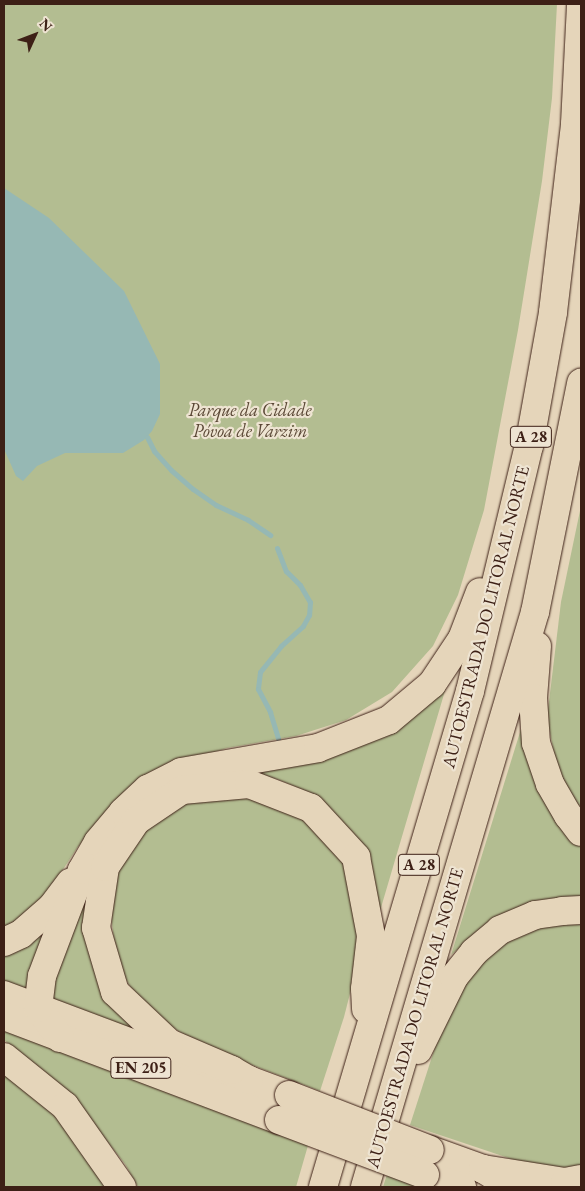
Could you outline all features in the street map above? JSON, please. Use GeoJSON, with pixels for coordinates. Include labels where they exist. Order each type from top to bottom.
{"type":"FeatureCollection","features":[{"type":"Feature","properties":{"kind":"main road","name":"AUTOESTRADA DO LITORAL NORTE"},"geometry":{"type":"LineString","coordinates":[[323,1187],[470,691],[529,446],[553,312],[575,124],[581,4]]}},
{"type":"Feature","properties":{"kind":"main road","name":"AUTOESTRADA DO LITORAL NORTE"},"geometry":{"type":"LineString","coordinates":[[365,1187],[536,612],[581,383]]}},
{"type":"Feature","properties":{"kind":"main road"},"geometry":{"type":"LineString","coordinates":[[60,1038],[38,1008],[42,976],[82,870],[98,842],[123,812],[148,789],[181,772],[318,748],[389,720],[432,684],[462,639],[481,589],[503,560]]}},
{"type":"Feature","properties":{"kind":"main road"},"geometry":{"type":"LineString","coordinates":[[536,612],[537,656],[533,698],[536,743],[550,784],[568,815],[581,832]]}},
{"type":"Feature","properties":{"kind":"main road"},"geometry":{"type":"LineString","coordinates":[[249,1080],[232,1070],[169,1043],[115,992],[96,928],[105,867],[136,821],[182,790],[249,784],[311,808],[356,857],[371,936],[365,989],[368,1038]]}},
{"type":"Feature","properties":{"kind":"main road"},"geometry":{"type":"LineString","coordinates":[[4,942],[21,934],[52,907],[82,870]]}},
{"type":"Feature","properties":{"kind":"main road"},"geometry":{"type":"LineString","coordinates":[[395,1087],[426,1037],[454,977],[474,952],[500,930],[535,915],[562,910],[581,910]]}},
{"type":"Feature","properties":{"kind":"main road","name":"EN 205"},"geometry":{"type":"LineString","coordinates":[[4,995],[230,1080],[249,1080],[289,1095],[427,1162],[462,1187]]}},
{"type":"Feature","properties":{"kind":"main road","name":"EN 205"},"geometry":{"type":"LineString","coordinates":[[4,1016],[279,1120],[427,1162],[483,1169],[500,1181],[518,1187]]}},
{"type":"Feature","properties":{"kind":"main road"},"geometry":{"type":"LineString","coordinates":[[4,1057],[65,1106],[122,1187]]}},
{"type":"Feature","properties":{"kind":"main road"},"geometry":{"type":"LineString","coordinates":[[483,1169],[565,1182],[581,1179]]}},
{"type":"Feature","properties":{"kind":"green space","name":"Parque da Cidade Póvoa de Varzim"},"geometry":{"type":"Polygon","coordinates":[[[4,4],[557,4],[552,98],[542,181],[518,330],[484,510],[458,595],[433,646],[392,692],[346,720],[296,736],[227,748],[158,771],[112,806],[77,848],[49,891],[23,920],[4,929],[4,4]]]}},
{"type":"Feature","properties":{"kind":"green space"},"geometry":{"type":"Polygon","coordinates":[[[581,506],[581,808],[559,778],[547,718],[561,602],[581,506]]]}},
{"type":"Feature","properties":{"kind":"green space"},"geometry":{"type":"Polygon","coordinates":[[[445,681],[447,684],[380,911],[374,881],[358,842],[344,824],[325,805],[303,790],[277,779],[250,773],[231,773],[193,779],[156,795],[128,819],[104,852],[93,875],[86,898],[88,944],[98,974],[117,1007],[137,1027],[137,1031],[135,1032],[51,1001],[47,981],[49,970],[87,882],[114,831],[138,805],[155,792],[193,777],[230,769],[296,761],[335,752],[395,724],[445,681]]]}},
{"type":"Feature","properties":{"kind":"green space"},"geometry":{"type":"Polygon","coordinates":[[[521,729],[581,844],[581,900],[474,935],[451,955],[521,729]]]}},
{"type":"Feature","properties":{"kind":"green space"},"geometry":{"type":"Polygon","coordinates":[[[251,796],[299,813],[339,855],[353,885],[361,915],[356,970],[344,1017],[320,1091],[226,1055],[190,1038],[160,1020],[134,993],[117,965],[110,907],[118,870],[139,838],[157,818],[181,804],[251,796]]]}},
{"type":"Feature","properties":{"kind":"green space"},"geometry":{"type":"Polygon","coordinates":[[[47,922],[29,992],[4,982],[4,953],[47,922]]]}},
{"type":"Feature","properties":{"kind":"green space"},"geometry":{"type":"Polygon","coordinates":[[[557,922],[581,923],[581,1168],[568,1170],[535,1167],[410,1125],[449,1004],[466,976],[499,944],[524,932],[557,922]]]}},
{"type":"Feature","properties":{"kind":"green space"},"geometry":{"type":"Polygon","coordinates":[[[4,1026],[309,1142],[296,1187],[138,1187],[125,1164],[87,1116],[23,1054],[4,1040],[4,1026]]]}},
{"type":"Feature","properties":{"kind":"green space"},"geometry":{"type":"Polygon","coordinates":[[[4,1067],[65,1121],[113,1187],[4,1187],[4,1067]]]}},
{"type":"Feature","properties":{"kind":"green space"},"geometry":{"type":"Polygon","coordinates":[[[388,1171],[433,1187],[383,1187],[388,1171]]]}},
{"type":"Feature","properties":{"kind":"water"},"geometry":{"type":"Polygon","coordinates":[[[4,188],[49,218],[124,291],[160,364],[160,414],[152,431],[144,440],[123,453],[65,453],[37,466],[23,481],[16,476],[4,449],[4,188]]]}},
{"type":"Feature","properties":{"kind":"waterway"},"geometry":{"type":"LineString","coordinates":[[147,437],[154,451],[171,470],[193,489],[216,505],[248,520],[270,535]]}},
{"type":"Feature","properties":{"kind":"waterway"},"geometry":{"type":"LineString","coordinates":[[277,548],[286,571],[300,585],[310,602],[309,615],[303,626],[281,646],[260,672],[258,689],[270,712],[278,739]]}}]}
